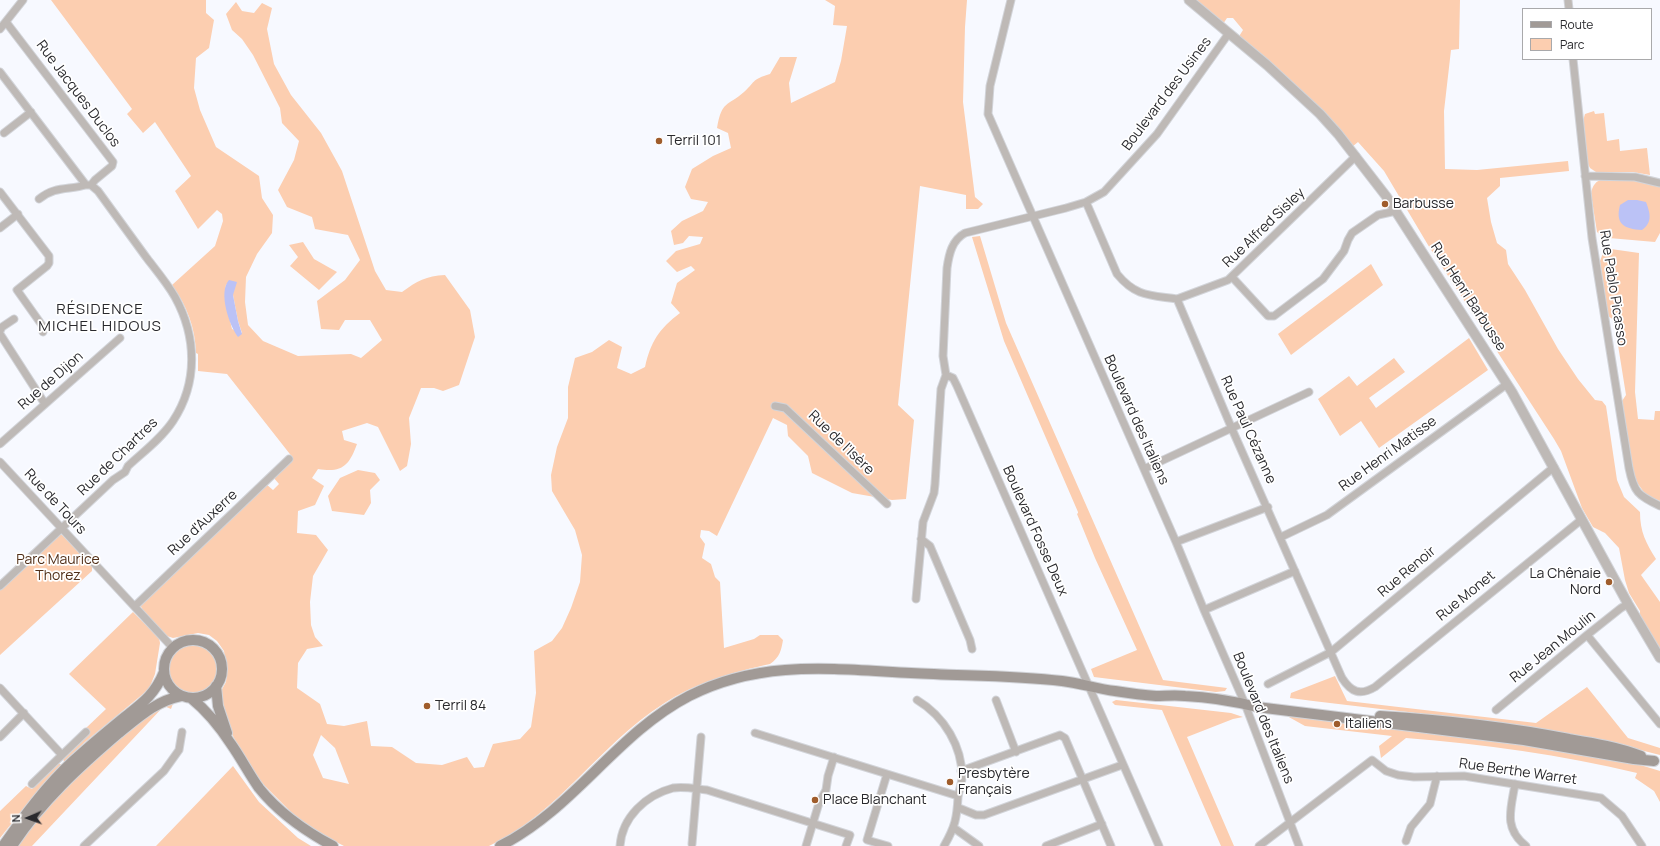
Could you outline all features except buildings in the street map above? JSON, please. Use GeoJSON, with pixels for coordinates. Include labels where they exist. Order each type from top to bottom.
{"type":"FeatureCollection","features":[{"type":"Feature","properties":{"kind":"main road"},"geometry":{"type":"LineString","coordinates":[[2,846],[30,809],[72,762],[147,700],[157,687],[164,672],[166,659],[173,648],[178,644],[189,640],[202,641],[212,647],[220,657],[222,663],[221,675],[216,686],[205,695],[172,698],[155,705],[82,765],[39,810],[12,846]]}},
{"type":"Feature","properties":{"kind":"main road"},"geometry":{"type":"LineString","coordinates":[[501,846],[519,836],[548,816],[631,736],[667,710],[698,692],[721,683],[750,674],[779,670],[826,668],[915,674],[978,675],[1064,681],[1089,687],[1157,696],[1182,695],[1226,700],[1260,708],[1354,718],[1524,740],[1634,759],[1657,761]]}},
{"type":"Feature","properties":{"kind":"main road"},"geometry":{"type":"LineString","coordinates":[[164,672],[168,684],[172,689],[207,712],[232,744],[249,774],[272,802],[302,828],[333,846]]}},
{"type":"Feature","properties":{"kind":"main road"},"geometry":{"type":"LineString","coordinates":[[216,686],[218,706],[232,744]]}},
{"type":"Feature","properties":{"kind":"street"},"geometry":{"type":"LineString","coordinates":[[0,29],[23,0]]}},
{"type":"Feature","properties":{"kind":"street","name":"Boulevard des Italiens"},"geometry":{"type":"LineString","coordinates":[[1011,0],[990,86],[988,114],[1176,542],[1245,704],[1299,846]]}},
{"type":"Feature","properties":{"kind":"street","name":"Rue Henri Barbusse"},"geometry":{"type":"LineString","coordinates":[[1189,0],[1229,33],[1320,114],[1356,156],[1396,211],[1507,384],[1554,467],[1581,520],[1660,658]]}},
{"type":"Feature","properties":{"kind":"street","name":"Rue Jacques Duclos"},"geometry":{"type":"LineString","coordinates":[[6,22],[113,162],[112,166],[89,185]]}},
{"type":"Feature","properties":{"kind":"street","name":"Boulevard des Usines"},"geometry":{"type":"LineString","coordinates":[[946,375],[943,356],[948,261],[956,240],[965,233],[974,230],[1086,202],[1104,192],[1157,134],[1229,33]]}},
{"type":"Feature","properties":{"kind":"street","name":"Rue Pablo Picasso"},"geometry":{"type":"LineString","coordinates":[[1573,60],[1585,176],[1601,297],[1631,480],[1636,491],[1646,499],[1660,506]]}},
{"type":"Feature","properties":{"kind":"street"},"geometry":{"type":"LineString","coordinates":[[0,72],[89,185],[50,191],[39,199]]}},
{"type":"Feature","properties":{"kind":"street"},"geometry":{"type":"LineString","coordinates":[[4,133],[31,112]]}},
{"type":"Feature","properties":{"kind":"street","name":"Rue Alfred Sisley"},"geometry":{"type":"LineString","coordinates":[[1177,299],[1228,280],[1232,277],[1356,156]]}},
{"type":"Feature","properties":{"kind":"street"},"geometry":{"type":"LineString","coordinates":[[1585,176],[1635,177],[1660,183]]}},
{"type":"Feature","properties":{"kind":"street","name":"Rue de Chartres"},"geometry":{"type":"LineString","coordinates":[[0,586],[113,480],[125,472],[128,466],[164,432],[172,423],[184,401],[191,376],[192,351],[186,320],[174,295],[98,191],[89,185]]}},
{"type":"Feature","properties":{"kind":"street"},"geometry":{"type":"LineString","coordinates":[[0,192],[49,256],[49,263],[47,266],[17,290],[44,328],[43,332]]}},
{"type":"Feature","properties":{"kind":"street"},"geometry":{"type":"LineString","coordinates":[[1086,202],[1117,274],[1124,283],[1132,290],[1144,294],[1177,299]]}},
{"type":"Feature","properties":{"kind":"street"},"geometry":{"type":"LineString","coordinates":[[1232,277],[1268,316],[1274,316],[1323,279],[1344,251],[1352,233],[1378,215],[1396,211]]}},
{"type":"Feature","properties":{"kind":"street"},"geometry":{"type":"LineString","coordinates":[[0,228],[18,214]]}},
{"type":"Feature","properties":{"kind":"street","name":"Rue Paul Cézanne"},"geometry":{"type":"LineString","coordinates":[[1177,299],[1232,429],[1268,507],[1342,678],[1347,686],[1355,691],[1367,692]]}},
{"type":"Feature","properties":{"kind":"street"},"geometry":{"type":"LineString","coordinates":[[0,331],[2,327],[14,319]]}},
{"type":"Feature","properties":{"kind":"street"},"geometry":{"type":"LineString","coordinates":[[0,334],[45,404]]}},
{"type":"Feature","properties":{"kind":"street","name":"Rue de Dijon"},"geometry":{"type":"LineString","coordinates":[[0,444],[120,338]]}},
{"type":"Feature","properties":{"kind":"street"},"geometry":{"type":"LineString","coordinates":[[916,599],[924,519],[934,493],[941,389],[946,375]]}},
{"type":"Feature","properties":{"kind":"street","name":"Boulevard Fosse Deux"},"geometry":{"type":"LineString","coordinates":[[946,375],[953,378],[958,386],[1159,846]]}},
{"type":"Feature","properties":{"kind":"street","name":"Rue Henri Matisse"},"geometry":{"type":"LineString","coordinates":[[1281,537],[1327,515],[1507,384]]}},
{"type":"Feature","properties":{"kind":"street"},"geometry":{"type":"LineString","coordinates":[[1144,469],[1309,392]]}},
{"type":"Feature","properties":{"kind":"street","name":"Rue de l'Isère"},"geometry":{"type":"LineString","coordinates":[[775,406],[785,408],[887,504]]}},
{"type":"Feature","properties":{"kind":"street","name":"Rue d'Auxerre"},"geometry":{"type":"LineString","coordinates":[[135,606],[290,459]]}},
{"type":"Feature","properties":{"kind":"street","name":"Rue de Tours"},"geometry":{"type":"LineString","coordinates":[[0,462],[173,648]]}},
{"type":"Feature","properties":{"kind":"street","name":"Rue Renoir"},"geometry":{"type":"LineString","coordinates":[[1268,684],[1331,652],[1554,467]]}},
{"type":"Feature","properties":{"kind":"street"},"geometry":{"type":"LineString","coordinates":[[1176,542],[1268,507]]}},
{"type":"Feature","properties":{"kind":"street","name":"Rue Monet"},"geometry":{"type":"LineString","coordinates":[[1367,692],[1375,688],[1581,520]]}},
{"type":"Feature","properties":{"kind":"street"},"geometry":{"type":"LineString","coordinates":[[921,539],[930,546],[970,640],[972,649]]}},
{"type":"Feature","properties":{"kind":"street"},"geometry":{"type":"LineString","coordinates":[[1204,610],[1296,571]]}},
{"type":"Feature","properties":{"kind":"street","name":"Rue Jean Moulin"},"geometry":{"type":"LineString","coordinates":[[1496,710],[1587,635],[1628,604]]}},
{"type":"Feature","properties":{"kind":"street"},"geometry":{"type":"LineString","coordinates":[[1587,635],[1660,724]]}},
{"type":"Feature","properties":{"kind":"street"},"geometry":{"type":"LineString","coordinates":[[0,688],[62,755]]}},
{"type":"Feature","properties":{"kind":"street"},"geometry":{"type":"LineString","coordinates":[[917,700],[929,707],[941,720],[957,749],[962,780],[958,796],[959,808],[954,828],[944,846]]}},
{"type":"Feature","properties":{"kind":"street"},"geometry":{"type":"LineString","coordinates":[[996,700],[1016,752]]}},
{"type":"Feature","properties":{"kind":"street"},"geometry":{"type":"LineString","coordinates":[[0,737],[24,713]]}},
{"type":"Feature","properties":{"kind":"street"},"geometry":{"type":"LineString","coordinates":[[32,784],[86,732]]}},
{"type":"Feature","properties":{"kind":"street"},"geometry":{"type":"LineString","coordinates":[[84,846],[164,771],[179,750],[182,732]]}},
{"type":"Feature","properties":{"kind":"street"},"geometry":{"type":"LineString","coordinates":[[755,733],[958,796]]}},
{"type":"Feature","properties":{"kind":"street"},"geometry":{"type":"LineString","coordinates":[[961,772],[1060,735],[1065,738],[1111,846]]}},
{"type":"Feature","properties":{"kind":"street"},"geometry":{"type":"LineString","coordinates":[[692,844],[701,737]]}},
{"type":"Feature","properties":{"kind":"street"},"geometry":{"type":"LineString","coordinates":[[806,846],[819,803],[826,790],[828,776],[834,757]]}},
{"type":"Feature","properties":{"kind":"street","name":"Rue Berthe Warret"},"geometry":{"type":"LineString","coordinates":[[1291,823],[1372,760],[1386,771],[1398,775],[1414,777],[1464,776],[1601,798],[1622,816],[1642,846]]}},
{"type":"Feature","properties":{"kind":"street"},"geometry":{"type":"LineString","coordinates":[[959,808],[976,815],[984,815],[1122,764]]}},
{"type":"Feature","properties":{"kind":"street"},"geometry":{"type":"LineString","coordinates":[[887,774],[867,840],[888,846]]}},
{"type":"Feature","properties":{"kind":"street"},"geometry":{"type":"LineString","coordinates":[[1406,841],[1411,827],[1430,804],[1437,776]]}},
{"type":"Feature","properties":{"kind":"street"},"geometry":{"type":"LineString","coordinates":[[1515,784],[1511,828],[1517,839],[1526,846]]}},
{"type":"Feature","properties":{"kind":"street"},"geometry":{"type":"LineString","coordinates":[[620,846],[622,832],[632,813],[640,805],[655,795],[674,788],[685,787],[761,806],[850,835],[846,846]]}},
{"type":"Feature","properties":{"kind":"street"},"geometry":{"type":"LineString","coordinates":[[1259,846],[1291,823]]}},
{"type":"Feature","properties":{"kind":"street"},"geometry":{"type":"LineString","coordinates":[[1046,846],[1102,824]]}},
{"type":"Feature","properties":{"kind":"street"},"geometry":{"type":"LineString","coordinates":[[954,828],[979,846]]}},
{"type":"Feature","properties":{"kind":"green space"},"geometry":{"type":"Polygon","coordinates":[[[51,0],[206,0],[206,13],[214,20],[209,48],[196,58],[194,88],[200,110],[216,147],[259,176],[262,198],[273,215],[272,233],[257,254],[246,277],[245,302],[248,325],[263,341],[298,356],[351,354],[361,358],[382,340],[370,320],[345,320],[339,330],[321,329],[317,301],[345,280],[360,260],[348,235],[315,229],[312,217],[287,207],[278,190],[294,160],[299,141],[282,123],[280,108],[253,55],[242,39],[232,30],[226,14],[236,2],[242,11],[254,13],[262,3],[272,8],[267,29],[274,64],[291,95],[321,133],[342,171],[375,271],[386,290],[402,292],[422,280],[445,275],[470,310],[475,337],[459,385],[443,391],[434,388],[421,388],[409,418],[411,444],[407,466],[400,471],[378,427],[367,423],[342,431],[344,440],[357,444],[351,458],[344,466],[333,470],[318,469],[312,478],[324,486],[315,505],[298,511],[297,533],[316,535],[328,550],[313,576],[310,602],[311,625],[315,637],[323,646],[307,649],[298,663],[297,688],[320,704],[327,724],[344,726],[367,721],[371,746],[392,747],[416,763],[442,765],[467,757],[474,768],[484,767],[493,744],[520,739],[531,727],[536,693],[534,651],[552,641],[562,628],[580,582],[582,555],[575,530],[552,491],[551,475],[557,447],[568,418],[568,387],[575,358],[592,352],[609,340],[622,347],[617,368],[631,374],[645,367],[650,350],[657,336],[661,330],[680,313],[671,303],[677,283],[695,270],[691,266],[677,272],[666,261],[676,251],[700,244],[703,237],[689,236],[683,243],[674,245],[671,231],[682,221],[703,211],[708,202],[691,199],[685,187],[692,169],[713,156],[731,148],[728,133],[717,128],[723,108],[744,92],[757,79],[770,74],[780,57],[797,57],[789,83],[791,103],[835,82],[841,61],[847,26],[833,25],[835,6],[825,0],[967,0],[963,102],[975,197],[983,204],[978,209],[966,209],[966,195],[920,186],[898,405],[914,420],[906,499],[892,500],[852,493],[812,473],[808,456],[788,436],[787,425],[773,418],[717,536],[709,531],[701,530],[700,537],[705,544],[702,558],[711,564],[715,577],[720,582],[724,648],[754,639],[760,635],[778,635],[783,640],[781,651],[776,659],[770,664],[701,684],[663,704],[619,739],[537,816],[514,832],[489,846],[344,846],[317,832],[296,817],[254,773],[228,726],[221,706],[221,691],[226,682],[227,672],[224,651],[217,641],[209,635],[198,633],[173,638],[167,636],[144,612],[140,605],[266,484],[273,490],[279,484],[273,477],[293,458],[227,374],[198,371],[198,354],[196,353],[192,326],[186,309],[172,285],[215,246],[223,221],[222,214],[217,210],[198,229],[175,191],[191,176],[155,122],[143,133],[127,114],[132,109],[51,0]],[[226,284],[225,299],[232,329],[242,333],[233,295],[226,284]],[[321,735],[313,755],[323,778],[349,784],[335,748],[321,735]]]}},
{"type":"Feature","properties":{"kind":"green space"},"geometry":{"type":"Polygon","coordinates":[[[1195,0],[1460,0],[1459,49],[1451,50],[1444,111],[1445,169],[1477,170],[1568,161],[1569,171],[1500,178],[1500,186],[1487,198],[1491,222],[1497,243],[1506,250],[1508,264],[1525,290],[1558,349],[1578,379],[1595,400],[1602,401],[1606,406],[1617,480],[1624,497],[1640,512],[1641,526],[1644,537],[1656,559],[1641,575],[1660,602],[1660,650],[1640,617],[1640,611],[1629,593],[1619,548],[1605,533],[1593,527],[1582,508],[1561,451],[1554,439],[1428,245],[1384,171],[1358,142],[1352,147],[1238,38],[1243,30],[1233,18],[1227,18],[1223,24],[1195,0]]]}},
{"type":"Feature","properties":{"kind":"green space"},"geometry":{"type":"Polygon","coordinates":[[[1594,111],[1595,114],[1604,113],[1607,141],[1619,139],[1620,151],[1647,148],[1650,175],[1633,172],[1596,172],[1590,168],[1587,162],[1583,121],[1585,114],[1594,111]]]}},
{"type":"Feature","properties":{"kind":"green space"},"geometry":{"type":"Polygon","coordinates":[[[1604,179],[1630,180],[1660,187],[1660,233],[1655,242],[1603,237],[1597,232],[1591,194],[1592,188],[1595,184],[1604,179]]]}},
{"type":"Feature","properties":{"kind":"green space"},"geometry":{"type":"Polygon","coordinates":[[[980,236],[1006,323],[1163,680],[1227,688],[1225,691],[1216,692],[1094,677],[1091,669],[1137,650],[1095,558],[1077,514],[1078,512],[1004,341],[972,237],[980,236]]]}},
{"type":"Feature","properties":{"kind":"green space"},"geometry":{"type":"Polygon","coordinates":[[[303,242],[314,259],[337,272],[319,290],[290,266],[298,257],[289,245],[303,242]]]}},
{"type":"Feature","properties":{"kind":"green space"},"geometry":{"type":"Polygon","coordinates":[[[1611,249],[1639,253],[1635,392],[1638,419],[1654,420],[1655,411],[1660,411],[1660,501],[1646,495],[1633,477],[1622,401],[1626,395],[1614,320],[1608,316],[1600,261],[1603,253],[1611,249]]]}},
{"type":"Feature","properties":{"kind":"green space"},"geometry":{"type":"Polygon","coordinates":[[[1371,264],[1383,285],[1291,355],[1278,334],[1371,264]]]}},
{"type":"Feature","properties":{"kind":"green space"},"geometry":{"type":"Polygon","coordinates":[[[1469,338],[1488,370],[1379,448],[1361,421],[1340,436],[1318,399],[1349,376],[1357,386],[1394,358],[1405,372],[1369,398],[1376,408],[1469,338]]]}},
{"type":"Feature","properties":{"kind":"green space"},"geometry":{"type":"Polygon","coordinates":[[[358,470],[375,473],[380,480],[370,490],[371,503],[364,515],[332,511],[328,496],[340,478],[358,470]]]}},
{"type":"Feature","properties":{"kind":"green space","name":"Parc Maurice Thorez"},"geometry":{"type":"Polygon","coordinates":[[[56,535],[62,535],[92,566],[92,571],[0,655],[0,588],[56,535]]]}},
{"type":"Feature","properties":{"kind":"green space"},"geometry":{"type":"Polygon","coordinates":[[[133,612],[159,638],[160,643],[155,674],[149,689],[85,742],[64,762],[63,758],[90,732],[86,728],[106,709],[69,674],[133,612]]]}},
{"type":"Feature","properties":{"kind":"green space"},"geometry":{"type":"Polygon","coordinates":[[[188,645],[198,645],[210,652],[217,664],[217,674],[210,686],[198,693],[188,693],[180,689],[173,682],[169,674],[169,664],[173,656],[180,649],[188,645]]]}},
{"type":"Feature","properties":{"kind":"green space"},"geometry":{"type":"Polygon","coordinates":[[[1335,676],[1347,701],[1536,723],[1587,687],[1628,738],[1660,748],[1660,755],[1615,744],[1523,727],[1290,698],[1291,693],[1335,676]]]}},
{"type":"Feature","properties":{"kind":"green space"},"geometry":{"type":"Polygon","coordinates":[[[1116,700],[1231,713],[1243,717],[1233,719],[1187,737],[1234,846],[1221,846],[1162,710],[1115,705],[1112,702],[1116,700]]]}},
{"type":"Feature","properties":{"kind":"green space"},"geometry":{"type":"Polygon","coordinates":[[[174,701],[171,709],[164,706],[32,846],[15,846],[77,773],[153,711],[174,701]]]}},
{"type":"Feature","properties":{"kind":"green space"},"geometry":{"type":"Polygon","coordinates":[[[1287,716],[1496,740],[1634,763],[1660,771],[1660,802],[1654,791],[1635,778],[1637,773],[1522,751],[1464,743],[1406,738],[1381,758],[1379,746],[1392,736],[1305,726],[1287,716]]]}},
{"type":"Feature","properties":{"kind":"green space"},"geometry":{"type":"Polygon","coordinates":[[[58,763],[62,765],[34,795],[0,838],[0,811],[26,786],[32,789],[58,763]]]}},
{"type":"Feature","properties":{"kind":"green space"},"geometry":{"type":"Polygon","coordinates":[[[233,766],[259,802],[298,838],[311,846],[156,846],[233,766]]]}},
{"type":"Feature","properties":{"kind":"water"},"geometry":{"type":"Polygon","coordinates":[[[1628,200],[1646,202],[1650,217],[1648,224],[1642,230],[1626,227],[1620,221],[1620,205],[1628,200]]]}},
{"type":"Feature","properties":{"kind":"water"},"geometry":{"type":"Polygon","coordinates":[[[229,280],[237,282],[233,295],[242,334],[238,337],[231,325],[226,308],[224,292],[229,280]]]}},
{"type":"Feature","properties":{"kind":"place","name":"Terril 101"},"geometry":{"type":"Point","coordinates":[659,141]}},
{"type":"Feature","properties":{"kind":"place","name":"Barbusse"},"geometry":{"type":"Point","coordinates":[1385,204]}},
{"type":"Feature","properties":{"kind":"place","name":"La Chênaie Nord"},"geometry":{"type":"Point","coordinates":[1609,582]}},
{"type":"Feature","properties":{"kind":"place","name":"Terril 84"},"geometry":{"type":"Point","coordinates":[427,706]}},
{"type":"Feature","properties":{"kind":"place","name":"Italiens"},"geometry":{"type":"Point","coordinates":[1337,724]}},
{"type":"Feature","properties":{"kind":"place","name":"Presbytère Français"},"geometry":{"type":"Point","coordinates":[950,782]}},
{"type":"Feature","properties":{"kind":"place","name":"Place Blanchant"},"geometry":{"type":"Point","coordinates":[815,800]}},
{"type":"Feature","properties":{"kind":"district","name":"RÉSIDENCE MICHEL HIDOUS"},"geometry":{"type":"Point","coordinates":[100,318]}}]}
